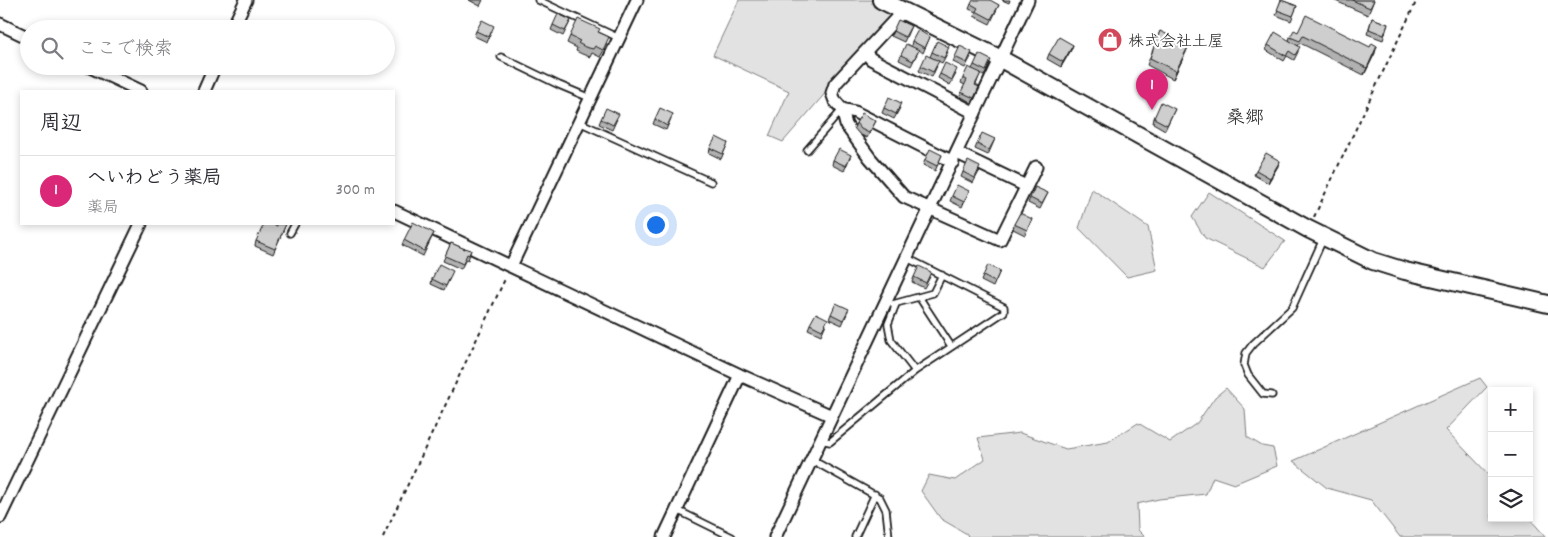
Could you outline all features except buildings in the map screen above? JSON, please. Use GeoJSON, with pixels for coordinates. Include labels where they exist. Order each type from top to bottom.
{"type":"FeatureCollection","features":[{"type":"Feature","properties":{"kind":"street"},"geometry":{"type":"LineString","coordinates":[[236,20],[246,0]]}},
{"type":"Feature","properties":{"kind":"street"},"geometry":{"type":"LineString","coordinates":[[511,266],[637,0]]}},
{"type":"Feature","properties":{"kind":"street"},"geometry":{"type":"LineString","coordinates":[[881,0],[1001,59],[1324,238],[1374,261],[1405,271],[1548,304]]}},
{"type":"Feature","properties":{"kind":"street"},"geometry":{"type":"LineString","coordinates":[[775,537],[1028,0]]}},
{"type":"Feature","properties":{"kind":"street"},"geometry":{"type":"LineString","coordinates":[[903,11],[835,84],[832,93],[842,109],[846,125],[870,158],[904,197],[1000,240],[1036,167]]}},
{"type":"Feature","properties":{"kind":"street"},"geometry":{"type":"LineString","coordinates":[[0,24],[20,34]]}},
{"type":"Feature","properties":{"kind":"street"},"geometry":{"type":"LineString","coordinates":[[865,52],[871,59],[975,113]]}},
{"type":"Feature","properties":{"kind":"street"},"geometry":{"type":"LineString","coordinates":[[107,75],[139,90]]}},
{"type":"Feature","properties":{"kind":"street"},"geometry":{"type":"LineString","coordinates":[[204,90],[211,75]]}},
{"type":"Feature","properties":{"kind":"street"},"geometry":{"type":"LineString","coordinates":[[842,109],[855,112],[955,157],[1026,186]]}},
{"type":"Feature","properties":{"kind":"street"},"geometry":{"type":"LineString","coordinates":[[395,211],[740,375],[832,416]]}},
{"type":"Feature","properties":{"kind":"street"},"geometry":{"type":"LineString","coordinates":[[0,517],[141,225]]}},
{"type":"Feature","properties":{"kind":"street"},"geometry":{"type":"LineString","coordinates":[[664,537],[740,375]]}},
{"type":"Feature","properties":{"kind":"lane"},"geometry":{"type":"LineString","coordinates":[[538,0],[619,38]]}},
{"type":"Feature","properties":{"kind":"lane"},"geometry":{"type":"LineString","coordinates":[[501,57],[559,86],[590,98]]}},
{"type":"Feature","properties":{"kind":"lane"},"geometry":{"type":"LineString","coordinates":[[807,150],[842,109]]}},
{"type":"Feature","properties":{"kind":"lane"},"geometry":{"type":"LineString","coordinates":[[579,122],[711,182]]}},
{"type":"Feature","properties":{"kind":"lane"},"geometry":{"type":"LineString","coordinates":[[290,233],[294,225]]}},
{"type":"Feature","properties":{"kind":"lane"},"geometry":{"type":"LineString","coordinates":[[1272,395],[1263,394],[1248,375],[1244,365],[1246,353],[1292,308],[1324,238]]}},
{"type":"Feature","properties":{"kind":"lane"},"geometry":{"type":"LineString","coordinates":[[821,440],[830,442],[915,371],[1004,312],[1004,306],[907,258]]}},
{"type":"Feature","properties":{"kind":"lane"},"geometry":{"type":"LineString","coordinates":[[884,307],[933,292],[942,275]]}},
{"type":"Feature","properties":{"kind":"lane"},"geometry":{"type":"LineString","coordinates":[[920,297],[951,346]]}},
{"type":"Feature","properties":{"kind":"lane"},"geometry":{"type":"LineString","coordinates":[[896,304],[888,324],[891,340],[915,371]]}},
{"type":"Feature","properties":{"kind":"lane"},"geometry":{"type":"LineString","coordinates":[[812,460],[880,498],[886,510],[889,537]]}},
{"type":"Feature","properties":{"kind":"lane"},"geometry":{"type":"LineString","coordinates":[[855,537],[875,494]]}},
{"type":"Feature","properties":{"kind":"lane"},"geometry":{"type":"LineString","coordinates":[[676,510],[732,537]]}},
{"type":"Feature","properties":{"kind":"path"},"geometry":{"type":"LineString","coordinates":[[1308,229],[1418,0]]}},
{"type":"Feature","properties":{"kind":"path"},"geometry":{"type":"LineString","coordinates":[[383,537],[511,266]]}},
{"type":"Feature","properties":{"kind":"shaded area"},"geometry":{"type":"Polygon","coordinates":[[[739,0],[906,0],[783,142],[769,136],[789,91],[713,55],[739,0]]]}},
{"type":"Feature","properties":{"kind":"shaded area"},"geometry":{"type":"Polygon","coordinates":[[[1092,189],[1148,227],[1157,270],[1127,277],[1079,228],[1092,189]]]}},
{"type":"Feature","properties":{"kind":"shaded area"},"geometry":{"type":"Polygon","coordinates":[[[1209,192],[1285,241],[1265,267],[1205,238],[1192,217],[1209,192]]]}},
{"type":"Feature","properties":{"kind":"shaded area"},"geometry":{"type":"Polygon","coordinates":[[[1480,378],[1487,387],[1446,430],[1488,474],[1488,522],[1533,522],[1546,537],[1400,537],[1371,500],[1327,488],[1293,461],[1480,378]]]}},
{"type":"Feature","properties":{"kind":"shaded area"},"geometry":{"type":"Polygon","coordinates":[[[1226,388],[1245,409],[1247,437],[1262,446],[1273,448],[1277,466],[1234,484],[1213,477],[1206,494],[1159,499],[1137,504],[1138,530],[1145,537],[968,537],[967,534],[941,519],[921,491],[929,475],[955,480],[985,459],[978,438],[1020,433],[1066,449],[1108,442],[1138,423],[1170,442],[1197,423],[1215,397],[1226,388]]]}},
{"type":"Feature","properties":{"kind":"place","name":"株式会社土屋"},"geometry":{"type":"Point","coordinates":[1110,40]}},
{"type":"Feature","properties":{"kind":"place","name":"へいわどう薬局"},"geometry":{"type":"Point","coordinates":[1152,110]}},
{"type":"Feature","properties":{"kind":"district","name":"桑郷"},"geometry":{"type":"Point","coordinates":[1245,116]}}]}
